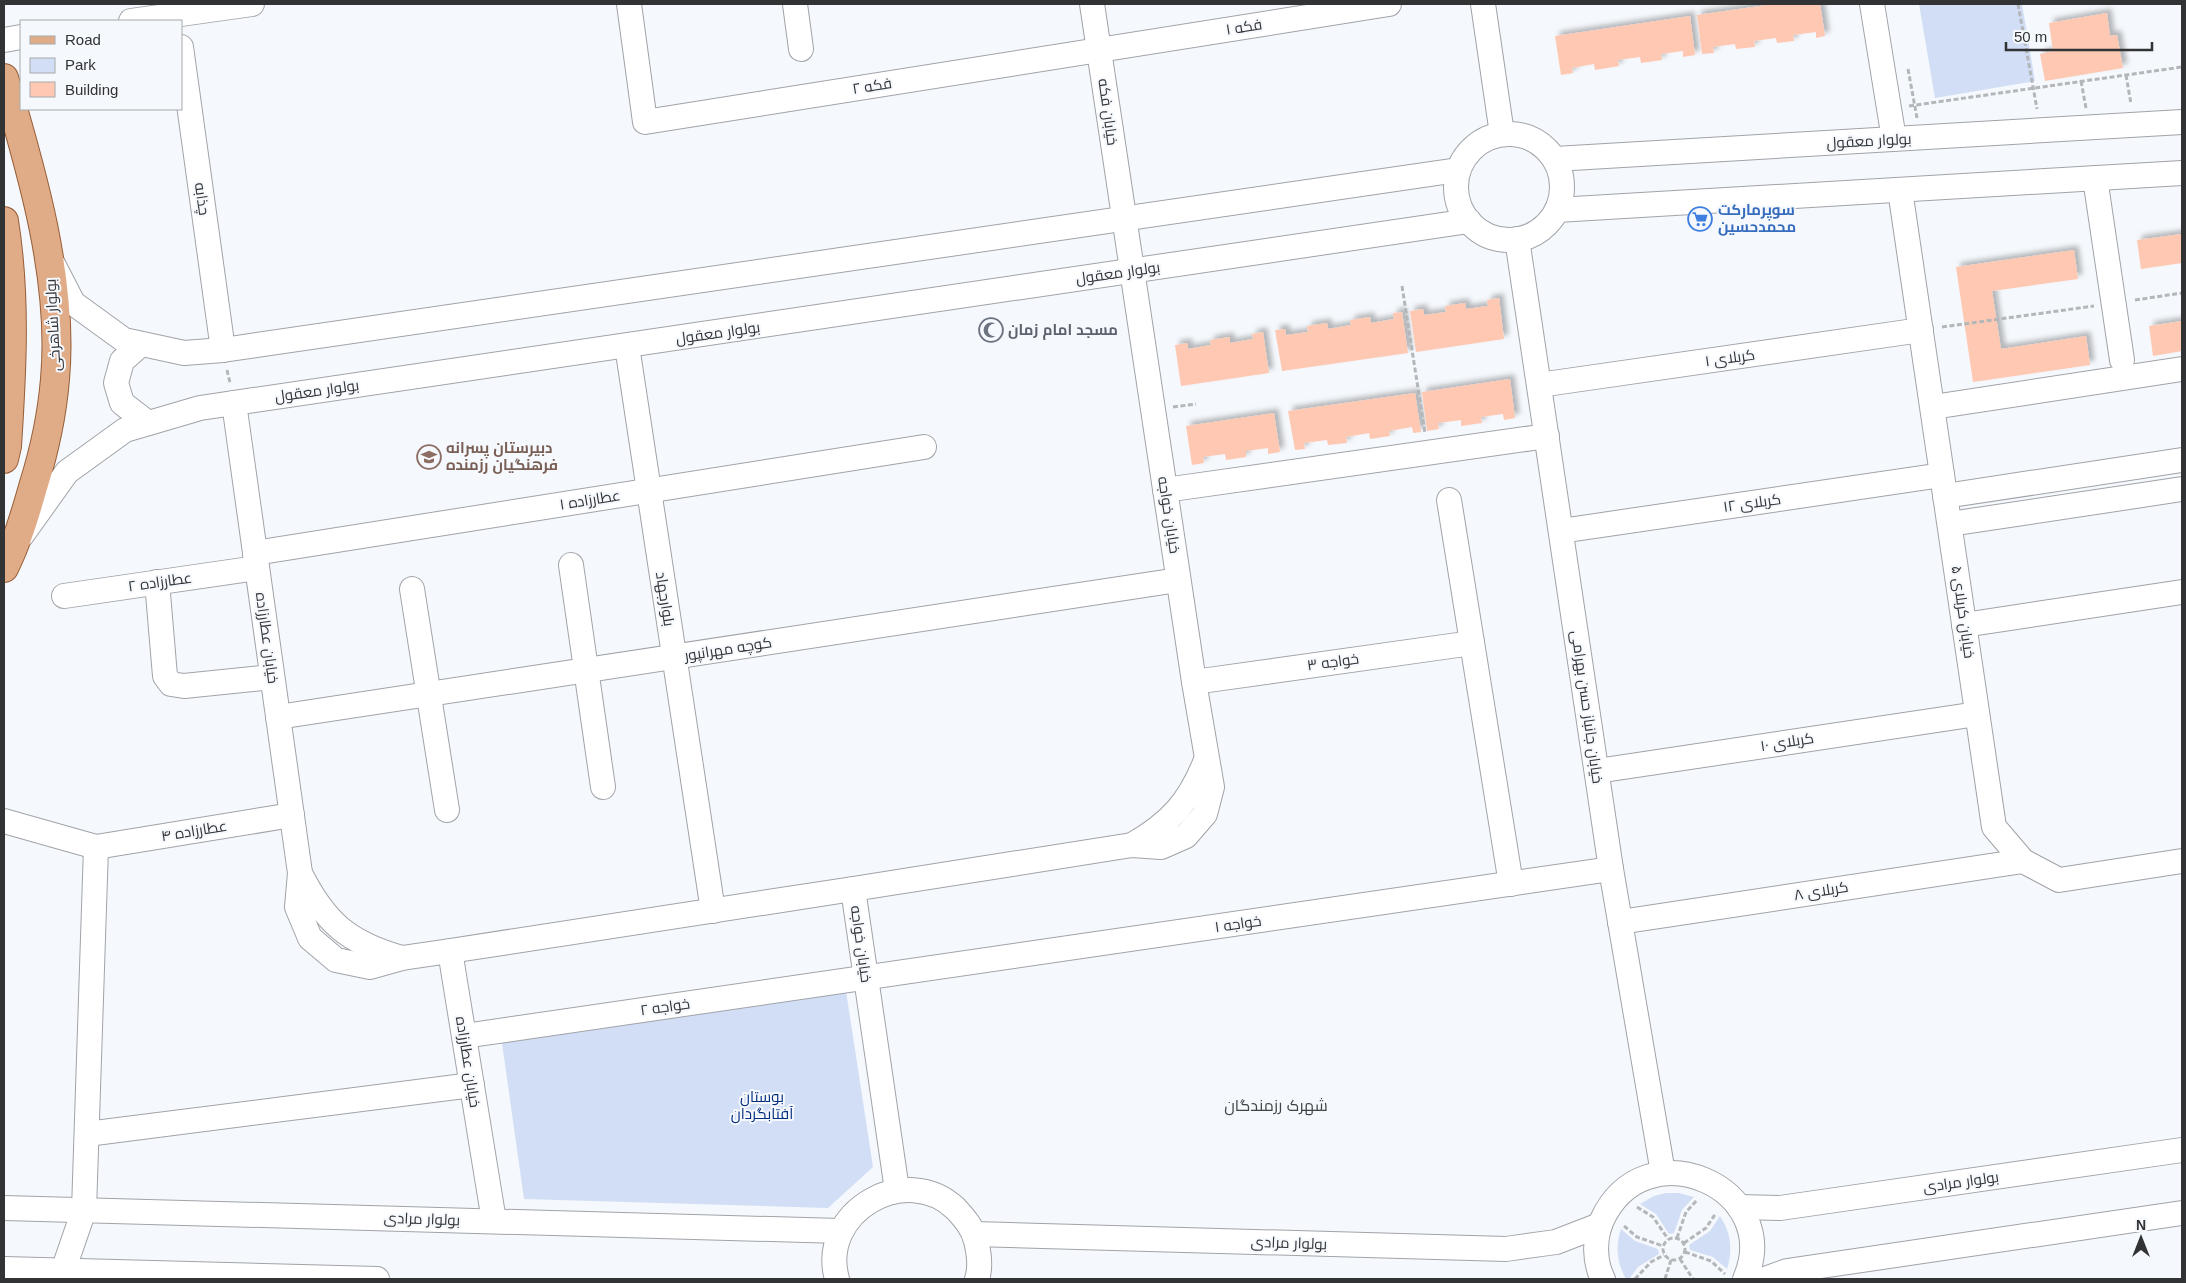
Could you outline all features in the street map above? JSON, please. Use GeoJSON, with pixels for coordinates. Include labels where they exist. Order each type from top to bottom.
{"type":"FeatureCollection","features":[{"type":"Feature","properties":{"kind":"main road","name":"بولوار شاهرخی"},"geometry":{"type":"LineString","coordinates":[[4,78],[34,185],[48,256],[55,314],[56,379],[45,447],[17,542],[4,568]]}},
{"type":"Feature","properties":{"kind":"main road"},"geometry":{"type":"LineString","coordinates":[[4,221],[10,264],[8,302],[12,375],[7,446],[4,459]]}},
{"type":"Feature","properties":{"kind":"street"},"geometry":{"type":"LineString","coordinates":[[137,20],[252,4]]}},
{"type":"Feature","properties":{"kind":"street","name":"فکه ۲"},"geometry":{"type":"LineString","coordinates":[[629,4],[645,122],[1099,50]]}},
{"type":"Feature","properties":{"kind":"street"},"geometry":{"type":"LineString","coordinates":[[795,4],[801,48]]}},
{"type":"Feature","properties":{"kind":"street","name":"خیابان فکه"},"geometry":{"type":"LineString","coordinates":[[1092,4],[1132,271]]}},
{"type":"Feature","properties":{"kind":"street","name":"فکه ۱"},"geometry":{"type":"LineString","coordinates":[[1099,50],[1389,4]]}},
{"type":"Feature","properties":{"kind":"street"},"geometry":{"type":"LineString","coordinates":[[1483,4],[1502,134]]}},
{"type":"Feature","properties":{"kind":"street"},"geometry":{"type":"LineString","coordinates":[[1872,4],[1894,139]]}},
{"type":"Feature","properties":{"kind":"street"},"geometry":{"type":"LineString","coordinates":[[4,40],[20,37]]}},
{"type":"Feature","properties":{"kind":"street","name":"چذابه"},"geometry":{"type":"LineString","coordinates":[[182,54],[222,350]]}},
{"type":"Feature","properties":{"kind":"street","name":"بولوار معقول"},"geometry":{"type":"LineString","coordinates":[[1555,159],[2182,122]]}},
{"type":"Feature","properties":{"kind":"street"},"geometry":{"type":"LineString","coordinates":[[1502,134],[1518,134],[1532,139],[1545,147],[1555,159],[1563,184],[1562,198],[1557,210],[1547,224],[1534,234],[1518,239],[1500,239],[1483,233],[1469,221],[1462,210],[1457,197],[1458,170],[1468,153],[1483,140],[1502,134]]}},
{"type":"Feature","properties":{"kind":"street"},"geometry":{"type":"LineString","coordinates":[[48,256],[73,303],[124,340],[184,353],[222,350],[1458,170]]}},
{"type":"Feature","properties":{"kind":"street"},"geometry":{"type":"LineString","coordinates":[[1557,210],[2182,173]]}},
{"type":"Feature","properties":{"kind":"street"},"geometry":{"type":"LineString","coordinates":[[2095,178],[2122,360]]}},
{"type":"Feature","properties":{"kind":"street","name":"خیابان کربلای ۵"},"geometry":{"type":"LineString","coordinates":[[1900,190],[1994,827],[2023,861],[2059,880],[2182,861]]}},
{"type":"Feature","properties":{"kind":"street","name":"بولوار معقول"},"geometry":{"type":"LineString","coordinates":[[17,542],[67,472],[125,430],[200,408],[1469,221]]}},
{"type":"Feature","properties":{"kind":"street","name":"خیابان جانباز حسن بهرامی"},"geometry":{"type":"LineString","coordinates":[[1518,239],[1611,869],[1664,1173]]}},
{"type":"Feature","properties":{"kind":"street","name":"خیابان خواجه"},"geometry":{"type":"LineString","coordinates":[[897,1190],[852,889],[1132,845],[1160,847],[1186,836],[1205,814],[1212,787],[1206,760],[1178,580],[1132,271]]}},
{"type":"Feature","properties":{"kind":"street","name":"کربلای ۱"},"geometry":{"type":"LineString","coordinates":[[1539,385],[1921,330]]}},
{"type":"Feature","properties":{"kind":"street"},"geometry":{"type":"LineString","coordinates":[[141,344],[122,361],[116,383],[122,403],[148,424]]}},
{"type":"Feature","properties":{"kind":"street","name":"بلوارجهاد"},"geometry":{"type":"LineString","coordinates":[[627,346],[713,911]]}},
{"type":"Feature","properties":{"kind":"street"},"geometry":{"type":"LineString","coordinates":[[1933,407],[2182,369]]}},
{"type":"Feature","properties":{"kind":"street","name":"خیابان عطارزاده"},"geometry":{"type":"LineString","coordinates":[[234,403],[300,873],[297,907],[310,938],[336,960],[370,967],[402,958],[450,951],[494,1221]]}},
{"type":"Feature","properties":{"kind":"street"},"geometry":{"type":"LineString","coordinates":[[1165,490],[1547,436]]}},
{"type":"Feature","properties":{"kind":"street","name":"عطارزاده ۱"},"geometry":{"type":"LineString","coordinates":[[256,560],[649,491],[924,447]]}},
{"type":"Feature","properties":{"kind":"street","name":"کربلای ۱۲"},"geometry":{"type":"LineString","coordinates":[[1561,531],[1944,485],[2182,460]]}},
{"type":"Feature","properties":{"kind":"street"},"geometry":{"type":"LineString","coordinates":[[1950,524],[2182,489]]}},
{"type":"Feature","properties":{"kind":"street"},"geometry":{"type":"LineString","coordinates":[[1449,500],[1511,884]]}},
{"type":"Feature","properties":{"kind":"street","name":"عطارزاده ۲"},"geometry":{"type":"LineString","coordinates":[[64,596],[157,582],[256,560]]}},
{"type":"Feature","properties":{"kind":"street"},"geometry":{"type":"LineString","coordinates":[[572,565],[603,787]]}},
{"type":"Feature","properties":{"kind":"street","name":"کوچه مهرانپور"},"geometry":{"type":"LineString","coordinates":[[278,717],[1178,580]]}},
{"type":"Feature","properties":{"kind":"street"},"geometry":{"type":"LineString","coordinates":[[157,582],[165,676],[171,684],[184,686],[272,677]]}},
{"type":"Feature","properties":{"kind":"street"},"geometry":{"type":"LineString","coordinates":[[412,589],[447,810]]}},
{"type":"Feature","properties":{"kind":"street"},"geometry":{"type":"LineString","coordinates":[[1964,625],[2182,592]]}},
{"type":"Feature","properties":{"kind":"street","name":"خواجه ۳"},"geometry":{"type":"LineString","coordinates":[[1194,682],[1472,643]]}},
{"type":"Feature","properties":{"kind":"street","name":"کربلای ۱۰"},"geometry":{"type":"LineString","coordinates":[[1597,771],[1978,714]]}},
{"type":"Feature","properties":{"kind":"street","name":"عطارزاده ۴"},"geometry":{"type":"LineString","coordinates":[[96,847],[292,814]]}},
{"type":"Feature","properties":{"kind":"street"},"geometry":{"type":"LineString","coordinates":[[4,821],[96,847],[84,1210],[63,1275]]}},
{"type":"Feature","properties":{"kind":"street","name":"کربلای ۸"},"geometry":{"type":"LineString","coordinates":[[1620,922],[2023,861]]}},
{"type":"Feature","properties":{"kind":"street","name":"خواجه ۱"},"geometry":{"type":"LineString","coordinates":[[866,978],[1611,869]]}},
{"type":"Feature","properties":{"kind":"street"},"geometry":{"type":"LineString","coordinates":[[450,951],[852,889]]}},
{"type":"Feature","properties":{"kind":"street","name":"خواجه ۲"},"geometry":{"type":"LineString","coordinates":[[464,1036],[866,978]]}},
{"type":"Feature","properties":{"kind":"street"},"geometry":{"type":"LineString","coordinates":[[87,1134],[472,1085]]}},
{"type":"Feature","properties":{"kind":"street","name":"بولوار مرادی"},"geometry":{"type":"LineString","coordinates":[[1723,1206],[1780,1208],[2182,1150]]}},
{"type":"Feature","properties":{"kind":"street"},"geometry":{"type":"LineString","coordinates":[[1603,1279],[1597,1259],[1600,1225],[1626,1206],[1631,1185],[1647,1177],[1664,1173],[1698,1176],[1723,1206],[1746,1222],[1751,1239],[1751,1256],[1731,1276]]}},
{"type":"Feature","properties":{"kind":"street"},"geometry":{"type":"LineString","coordinates":[[837,1279],[835,1251],[841,1231],[851,1216],[864,1204],[880,1195],[897,1190],[916,1190],[934,1195],[951,1205],[964,1218],[974,1234],[979,1254],[977,1279]]}},
{"type":"Feature","properties":{"kind":"street","name":"بولوار مرادی"},"geometry":{"type":"LineString","coordinates":[[4,1208],[841,1231]]}},
{"type":"Feature","properties":{"kind":"street"},"geometry":{"type":"LineString","coordinates":[[1765,1279],[1787,1271],[2182,1213]]}},
{"type":"Feature","properties":{"kind":"street","name":"بولوار مرادی"},"geometry":{"type":"LineString","coordinates":[[974,1234],[1506,1249],[1556,1242],[1600,1225]]}},
{"type":"Feature","properties":{"kind":"street"},"geometry":{"type":"LineString","coordinates":[[4,1269],[63,1275],[377,1279]]}},
{"type":"Feature","properties":{"kind":"path"},"geometry":{"type":"LineString","coordinates":[[2018,4],[2038,117]]}},
{"type":"Feature","properties":{"kind":"path"},"geometry":{"type":"LineString","coordinates":[[1889,109],[2182,67]]}},
{"type":"Feature","properties":{"kind":"path"},"geometry":{"type":"LineString","coordinates":[[1908,69],[1918,124]]}},
{"type":"Feature","properties":{"kind":"path"},"geometry":{"type":"LineString","coordinates":[[2126,75],[2133,112]]}},
{"type":"Feature","properties":{"kind":"path"},"geometry":{"type":"LineString","coordinates":[[1402,286],[1425,439]]}},
{"type":"Feature","properties":{"kind":"path"},"geometry":{"type":"LineString","coordinates":[[1921,330],[2182,293]]}},
{"type":"Feature","properties":{"kind":"path"},"geometry":{"type":"LineString","coordinates":[[222,350],[234,403]]}},
{"type":"Feature","properties":{"kind":"path"},"geometry":{"type":"LineString","coordinates":[[1677,1238],[1686,1212],[1701,1197],[1723,1206],[1706,1228],[1684,1244]]}},
{"type":"Feature","properties":{"kind":"path"},"geometry":{"type":"LineString","coordinates":[[1626,1206],[1641,1200]]}},
{"type":"Feature","properties":{"kind":"path"},"geometry":{"type":"LineString","coordinates":[[1626,1206],[1653,1217],[1668,1239]]}},
{"type":"Feature","properties":{"kind":"path"},"geometry":{"type":"LineString","coordinates":[[1626,1206],[1621,1222],[1627,1230],[1637,1237],[1663,1246]]}},
{"type":"Feature","properties":{"kind":"path"},"geometry":{"type":"LineString","coordinates":[[1677,1238],[1684,1244],[1685,1252],[1680,1259],[1671,1260],[1664,1255],[1663,1246],[1668,1239],[1677,1238]]}},
{"type":"Feature","properties":{"kind":"path"},"geometry":{"type":"LineString","coordinates":[[1685,1252],[1711,1261],[1731,1276]]}},
{"type":"Feature","properties":{"kind":"path"},"geometry":{"type":"LineString","coordinates":[[1634,1279],[1646,1266],[1664,1255]]}},
{"type":"Feature","properties":{"kind":"path"},"geometry":{"type":"LineString","coordinates":[[1680,1259],[1693,1279]]}},
{"type":"Feature","properties":{"kind":"path"},"geometry":{"type":"LineString","coordinates":[[1665,1279],[1671,1260]]}},
{"type":"Feature","properties":{"kind":"green space"},"geometry":{"type":"Polygon","coordinates":[[[1919,4],[2022,4],[2035,81],[1935,98],[1919,4]]]}},
{"type":"Feature","properties":{"kind":"green space","name":"بوستان آفتابگردان"},"geometry":{"type":"Polygon","coordinates":[[[846,991],[873,1167],[828,1208],[524,1199],[502,1043],[846,991]]]}},
{"type":"Feature","properties":{"kind":"green space"},"geometry":{"type":"Polygon","coordinates":[[[1666,1193],[1679,1193],[1694,1197],[1682,1210],[1674,1233],[1669,1234],[1656,1214],[1640,1204],[1654,1196],[1666,1193]]]}},
{"type":"Feature","properties":{"kind":"green space"},"geometry":{"type":"Polygon","coordinates":[[[1720,1216],[1727,1228],[1730,1242],[1727,1269],[1713,1257],[1690,1250],[1689,1245],[1710,1231],[1720,1216]]]}},
{"type":"Feature","properties":{"kind":"green space"},"geometry":{"type":"Polygon","coordinates":[[[1621,1229],[1635,1241],[1658,1249],[1659,1254],[1638,1267],[1629,1279],[1626,1279],[1623,1273],[1618,1255],[1621,1229]]]}},
{"type":"Feature","properties":{"kind":"building"},"geometry":{"type":"Polygon","coordinates":[[[1774,4],[1820,4],[1825,36],[1816,38],[1816,32],[1793,35],[1794,41],[1777,43],[1776,38],[1754,41],[1755,47],[1736,49],[1735,44],[1713,47],[1714,53],[1702,54],[1697,15],[1774,4]]]}},
{"type":"Feature","properties":{"kind":"building"},"geometry":{"type":"Polygon","coordinates":[[[2107,13],[2110,36],[2117,35],[2123,68],[2045,81],[2040,54],[2053,51],[2049,23],[2107,13]]]}},
{"type":"Feature","properties":{"kind":"building"},"geometry":{"type":"Polygon","coordinates":[[[1690,16],[1695,55],[1683,57],[1683,51],[1661,54],[1662,60],[1641,63],[1640,57],[1618,60],[1619,66],[1595,70],[1594,64],[1572,68],[1573,73],[1561,75],[1555,36],[1690,16]]]}},
{"type":"Feature","properties":{"kind":"building"},"geometry":{"type":"Polygon","coordinates":[[[2182,234],[2182,263],[2141,269],[2137,240],[2182,234]]]}},
{"type":"Feature","properties":{"kind":"building"},"geometry":{"type":"Polygon","coordinates":[[[2074,250],[2078,279],[1992,291],[2001,349],[2086,336],[2090,365],[1973,382],[1956,267],[2074,250]]]}},
{"type":"Feature","properties":{"kind":"building"},"geometry":{"type":"Polygon","coordinates":[[[1499,298],[1504,339],[1416,352],[1410,311],[1423,309],[1424,315],[1446,312],[1445,306],[1465,303],[1466,309],[1488,306],[1487,300],[1499,298]]]}},
{"type":"Feature","properties":{"kind":"building"},"geometry":{"type":"Polygon","coordinates":[[[1402,312],[1408,353],[1282,371],[1275,330],[1285,329],[1286,335],[1308,332],[1307,326],[1327,323],[1328,329],[1351,325],[1350,320],[1370,317],[1371,323],[1394,319],[1393,313],[1402,312]]]}},
{"type":"Feature","properties":{"kind":"building"},"geometry":{"type":"Polygon","coordinates":[[[2182,321],[2182,351],[2153,356],[2149,326],[2182,321]]]}},
{"type":"Feature","properties":{"kind":"building"},"geometry":{"type":"Polygon","coordinates":[[[1263,332],[1269,373],[1181,386],[1175,345],[1188,343],[1188,349],[1211,345],[1210,340],[1230,337],[1230,343],[1253,339],[1252,334],[1263,332]]]}},
{"type":"Feature","properties":{"kind":"building"},"geometry":{"type":"Polygon","coordinates":[[[1510,379],[1515,418],[1504,420],[1503,414],[1481,417],[1482,423],[1461,426],[1461,420],[1438,423],[1439,429],[1427,431],[1422,392],[1510,379]]]}},
{"type":"Feature","properties":{"kind":"building"},"geometry":{"type":"Polygon","coordinates":[[[1415,393],[1421,432],[1413,433],[1412,427],[1389,431],[1390,436],[1370,439],[1369,433],[1346,437],[1347,443],[1328,445],[1327,440],[1304,443],[1305,449],[1295,450],[1288,411],[1415,393]]]}},
{"type":"Feature","properties":{"kind":"building"},"geometry":{"type":"Polygon","coordinates":[[[1274,413],[1280,452],[1268,454],[1268,448],[1246,451],[1246,457],[1226,460],[1225,454],[1203,457],[1204,463],[1192,465],[1186,426],[1274,413]]]}},
{"type":"Feature","properties":{"kind":"place","name":"سوپرمارکت محمدحسین"},"geometry":{"type":"Point","coordinates":[1700,219]}},
{"type":"Feature","properties":{"kind":"place","name":"مسجد امام زمان"},"geometry":{"type":"Point","coordinates":[991,330]}},
{"type":"Feature","properties":{"kind":"place","name":"دبیرستان پسرانه فرهنگیان رزمنده"},"geometry":{"type":"Point","coordinates":[429,457]}},
{"type":"Feature","properties":{"kind":"district","name":"شهرک رزمندگان"},"geometry":{"type":"Point","coordinates":[1276,1105]}}]}
